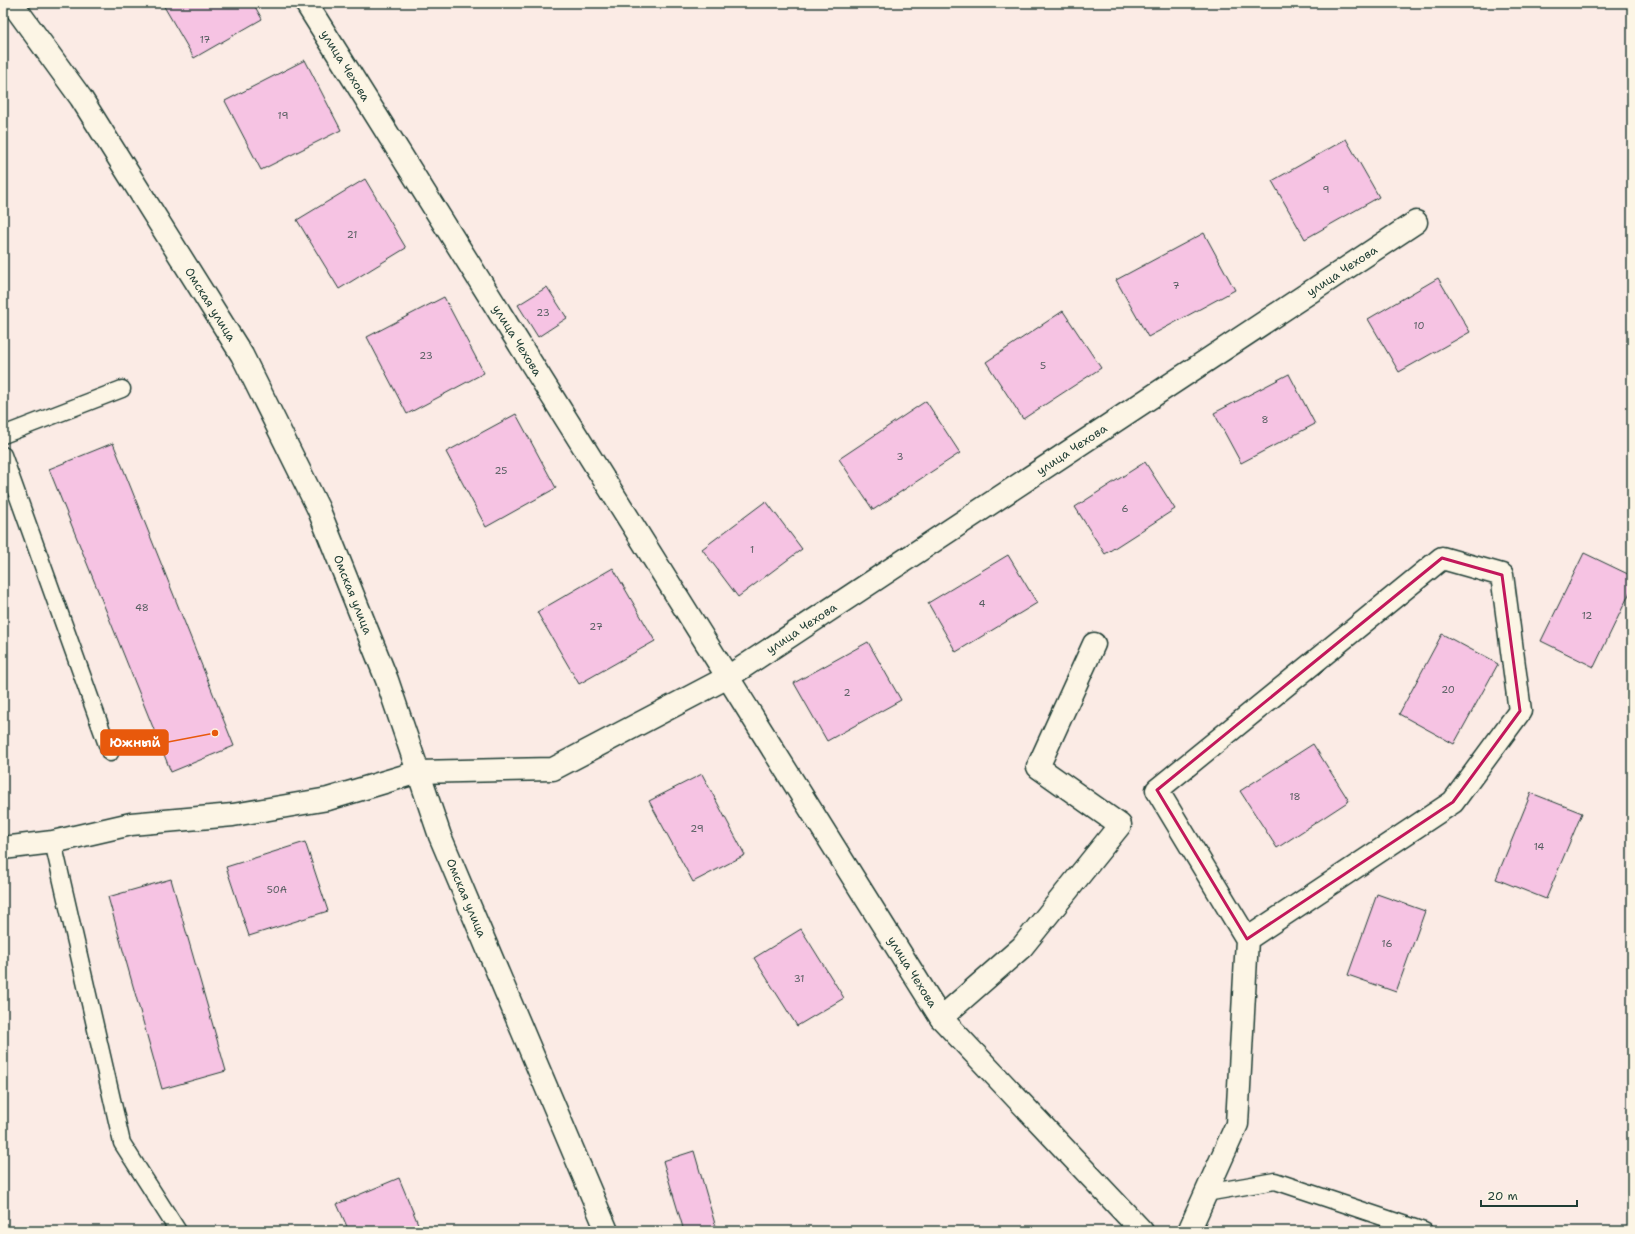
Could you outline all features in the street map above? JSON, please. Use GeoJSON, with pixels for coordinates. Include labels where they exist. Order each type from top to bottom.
{"type":"FeatureCollection","features":[{"type":"Feature","properties":{"kind":"street","name":"Омская улица"},"geometry":{"type":"LineString","coordinates":[[12,3],[81,98],[242,355],[318,508],[386,680],[440,836],[607,1231]]}},
{"type":"Feature","properties":{"kind":"street","name":"улица Чехова"},"geometry":{"type":"LineString","coordinates":[[306,3],[941,1018],[1142,1231]]}},
{"type":"Feature","properties":{"kind":"street","name":"улица Чехова"},"geometry":{"type":"LineString","coordinates":[[728,677],[1416,222]]}},
{"type":"Feature","properties":{"kind":"street"},"geometry":{"type":"LineString","coordinates":[[1188,1231],[1237,1124],[1248,939],[1157,790],[1442,558],[1502,575],[1520,711],[1453,802],[1248,939]]}},
{"type":"Feature","properties":{"kind":"street"},"geometry":{"type":"LineString","coordinates":[[941,1018],[1022,947],[1120,825],[1038,767],[1094,644]]}},
{"type":"Feature","properties":{"kind":"street"},"geometry":{"type":"LineString","coordinates":[[3,848],[53,842],[131,824],[233,815],[328,799],[418,772],[553,768],[728,677]]}},
{"type":"Feature","properties":{"kind":"lane"},"geometry":{"type":"LineString","coordinates":[[3,435],[122,389]]}},
{"type":"Feature","properties":{"kind":"lane"},"geometry":{"type":"LineString","coordinates":[[3,455],[110,753]]}},
{"type":"Feature","properties":{"kind":"lane"},"geometry":{"type":"LineString","coordinates":[[53,842],[122,1143],[178,1231]]}},
{"type":"Feature","properties":{"kind":"lane"},"geometry":{"type":"LineString","coordinates":[[1206,1193],[1276,1181],[1424,1231]]}},
{"type":"Feature","properties":{"kind":"highlighted area"},"geometry":{"type":"Polygon","coordinates":[[[1442,558],[1502,575],[1520,711],[1453,802],[1247,939],[1157,790],[1442,558]]]}},
{"type":"Feature","properties":{"kind":"building"},"geometry":{"type":"Polygon","coordinates":[[[162,3],[253,3],[262,19],[194,58],[162,3]]]}},
{"type":"Feature","properties":{"kind":"building"},"geometry":{"type":"Polygon","coordinates":[[[305,60],[341,130],[261,170],[225,101],[305,60]]]}},
{"type":"Feature","properties":{"kind":"building"},"geometry":{"type":"Polygon","coordinates":[[[1346,139],[1379,197],[1305,239],[1272,181],[1346,139]]]}},
{"type":"Feature","properties":{"kind":"building"},"geometry":{"type":"Polygon","coordinates":[[[365,179],[406,248],[339,289],[297,220],[365,179]]]}},
{"type":"Feature","properties":{"kind":"building"},"geometry":{"type":"Polygon","coordinates":[[[1204,233],[1235,290],[1148,337],[1116,280],[1204,233]]]}},
{"type":"Feature","properties":{"kind":"building"},"geometry":{"type":"Polygon","coordinates":[[[1438,278],[1470,332],[1399,372],[1368,319],[1438,278]]]}},
{"type":"Feature","properties":{"kind":"building"},"geometry":{"type":"Polygon","coordinates":[[[547,287],[567,318],[538,337],[518,305],[547,287]]]}},
{"type":"Feature","properties":{"kind":"building"},"geometry":{"type":"Polygon","coordinates":[[[444,297],[484,373],[407,414],[367,337],[444,297]]]}},
{"type":"Feature","properties":{"kind":"building"},"geometry":{"type":"Polygon","coordinates":[[[1063,311],[1101,368],[1023,419],[986,362],[1063,311]]]}},
{"type":"Feature","properties":{"kind":"building"},"geometry":{"type":"Polygon","coordinates":[[[1289,374],[1315,424],[1241,463],[1214,413],[1289,374]]]}},
{"type":"Feature","properties":{"kind":"building"},"geometry":{"type":"Polygon","coordinates":[[[926,401],[960,453],[873,510],[839,459],[926,401]]]}},
{"type":"Feature","properties":{"kind":"building"},"geometry":{"type":"Polygon","coordinates":[[[516,414],[556,488],[486,527],[446,452],[516,414]]]}},
{"type":"Feature","properties":{"kind":"building"},"geometry":{"type":"Polygon","coordinates":[[[113,443],[234,746],[171,772],[49,469],[113,443]]]}},
{"type":"Feature","properties":{"kind":"building"},"geometry":{"type":"Polygon","coordinates":[[[1145,462],[1175,509],[1105,554],[1075,507],[1145,462]]]}},
{"type":"Feature","properties":{"kind":"building"},"geometry":{"type":"Polygon","coordinates":[[[766,501],[802,549],[738,597],[702,549],[766,501]]]}},
{"type":"Feature","properties":{"kind":"building"},"geometry":{"type":"Polygon","coordinates":[[[1584,553],[1632,576],[1632,588],[1594,667],[1541,641],[1584,553]]]}},
{"type":"Feature","properties":{"kind":"building"},"geometry":{"type":"Polygon","coordinates":[[[1008,555],[1037,603],[956,652],[928,603],[1008,555]]]}},
{"type":"Feature","properties":{"kind":"building"},"geometry":{"type":"Polygon","coordinates":[[[613,568],[655,641],[579,684],[537,612],[613,568]]]}},
{"type":"Feature","properties":{"kind":"building"},"geometry":{"type":"Polygon","coordinates":[[[1442,634],[1498,664],[1454,744],[1399,714],[1442,634]]]}},
{"type":"Feature","properties":{"kind":"building"},"geometry":{"type":"Polygon","coordinates":[[[868,642],[901,700],[827,741],[794,683],[868,642]]]}},
{"type":"Feature","properties":{"kind":"building"},"geometry":{"type":"Polygon","coordinates":[[[1313,744],[1349,801],[1277,848],[1240,791],[1313,744]]]}},
{"type":"Feature","properties":{"kind":"building"},"geometry":{"type":"Polygon","coordinates":[[[702,774],[745,855],[693,882],[649,801],[702,774]]]}},
{"type":"Feature","properties":{"kind":"building"},"geometry":{"type":"Polygon","coordinates":[[[1531,793],[1582,813],[1546,899],[1496,879],[1531,793]]]}},
{"type":"Feature","properties":{"kind":"building"},"geometry":{"type":"Polygon","coordinates":[[[305,842],[328,911],[249,936],[226,867],[305,842]]]}},
{"type":"Feature","properties":{"kind":"building"},"geometry":{"type":"Polygon","coordinates":[[[171,879],[226,1071],[162,1089],[108,897],[171,879]]]}},
{"type":"Feature","properties":{"kind":"building"},"geometry":{"type":"Polygon","coordinates":[[[1377,894],[1425,911],[1396,992],[1348,975],[1377,894]]]}},
{"type":"Feature","properties":{"kind":"building"},"geometry":{"type":"Polygon","coordinates":[[[801,929],[844,998],[797,1026],[754,958],[801,929]]]}},
{"type":"Feature","properties":{"kind":"building"},"geometry":{"type":"Polygon","coordinates":[[[694,1151],[717,1231],[684,1231],[663,1161],[694,1151]]]}},
{"type":"Feature","properties":{"kind":"building"},"geometry":{"type":"Polygon","coordinates":[[[399,1178],[421,1231],[349,1231],[337,1204],[399,1178]]]}},
{"type":"Feature","properties":{"kind":"place","name":"Южный"},"geometry":{"type":"Point","coordinates":[215,733]}}]}
